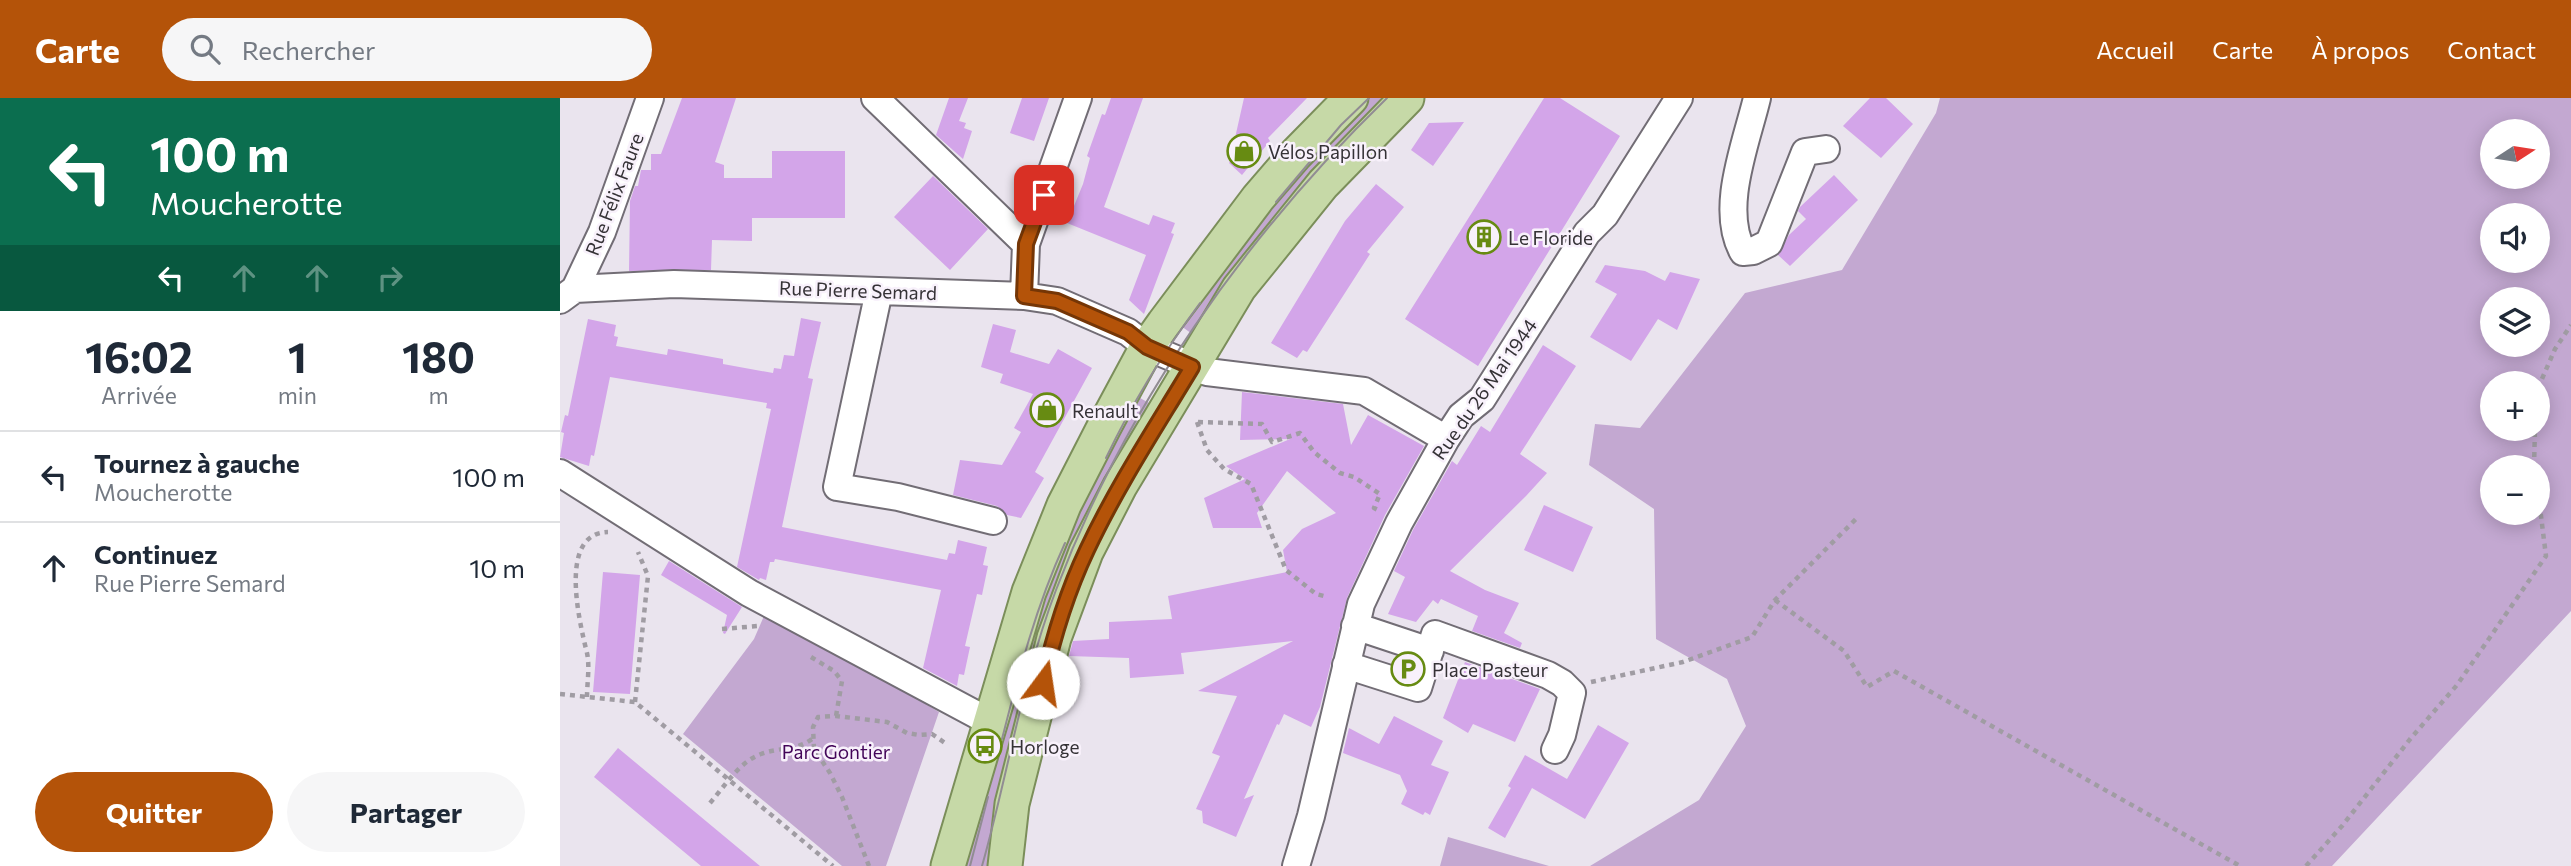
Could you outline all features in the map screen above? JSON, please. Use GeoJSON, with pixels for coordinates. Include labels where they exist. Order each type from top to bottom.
{"type":"FeatureCollection","features":[{"type":"Feature","properties":{"kind":"main road"},"geometry":{"type":"LineString","coordinates":[[948,866],[1029,592],[1064,505],[1147,347],[1258,198],[1296,154],[1351,98]]}},
{"type":"Feature","properties":{"kind":"main road"},"geometry":{"type":"LineString","coordinates":[[1005,866],[1012,804],[1054,638],[1091,541],[1120,486],[1200,370],[1240,289],[1290,222],[1359,145],[1407,98]]}},
{"type":"Feature","properties":{"kind":"street","name":"Rue Félix Faure"},"geometry":{"type":"LineString","coordinates":[[567,294],[610,210],[650,98]]}},
{"type":"Feature","properties":{"kind":"street"},"geometry":{"type":"LineString","coordinates":[[876,98],[1026,244]]}},
{"type":"Feature","properties":{"kind":"street"},"geometry":{"type":"LineString","coordinates":[[1024,296],[1026,244],[1078,98]]}},
{"type":"Feature","properties":{"kind":"street","name":"Rue du 26 Mai 1944"},"geometry":{"type":"LineString","coordinates":[[1296,866],[1311,817],[1361,604],[1399,523],[1461,416],[1482,399],[1587,233],[1605,215],[1679,98]]}},
{"type":"Feature","properties":{"kind":"street"},"geometry":{"type":"LineString","coordinates":[[1757,98],[1732,198],[1735,239],[1743,252],[1753,251],[1769,243],[1805,152],[1826,149]]}},
{"type":"Feature","properties":{"kind":"street","name":"Rue Pierre Semard"},"geometry":{"type":"LineString","coordinates":[[567,294],[674,285],[1024,296],[1057,301],[1128,332],[1147,347],[1200,370],[1364,391],[1446,439]]}},
{"type":"Feature","properties":{"kind":"street"},"geometry":{"type":"LineString","coordinates":[[878,290],[837,487],[898,497],[993,520]]}},
{"type":"Feature","properties":{"kind":"street"},"geometry":{"type":"LineString","coordinates":[[560,473],[749,593],[992,723]]}},
{"type":"Feature","properties":{"kind":"street"},"geometry":{"type":"LineString","coordinates":[[1355,626],[1430,651]]}},
{"type":"Feature","properties":{"kind":"street"},"geometry":{"type":"LineString","coordinates":[[1346,665],[1418,688],[1436,634],[1548,675],[1572,693],[1569,711],[1555,750]]}},
{"type":"Feature","properties":{"kind":"path"},"geometry":{"type":"LineString","coordinates":[[2545,371],[2555,349],[2571,325]]}},
{"type":"Feature","properties":{"kind":"path"},"geometry":{"type":"LineString","coordinates":[[1189,417],[1198,422],[1262,424],[1272,442],[1300,433],[1314,452],[1340,473],[1354,477],[1380,494],[1374,508],[1399,523]]}},
{"type":"Feature","properties":{"kind":"path"},"geometry":{"type":"LineString","coordinates":[[1198,422],[1207,450],[1224,469],[1251,484],[1286,570],[1317,594],[1328,597]]}},
{"type":"Feature","properties":{"kind":"path"},"geometry":{"type":"LineString","coordinates":[[1567,687],[1683,662],[1752,637],[1775,600],[1856,519]]}},
{"type":"Feature","properties":{"kind":"path"},"geometry":{"type":"LineString","coordinates":[[2306,866],[2457,685],[2546,556],[2542,525]]}},
{"type":"Feature","properties":{"kind":"path"},"geometry":{"type":"LineString","coordinates":[[578,538],[595,532],[613,532]]}},
{"type":"Feature","properties":{"kind":"path"},"geometry":{"type":"LineString","coordinates":[[634,547],[648,576],[635,702]]}},
{"type":"Feature","properties":{"kind":"path"},"geometry":{"type":"LineString","coordinates":[[1775,600],[1844,651],[1867,687],[1894,671],[2240,866]]}},
{"type":"Feature","properties":{"kind":"path"},"geometry":{"type":"LineString","coordinates":[[570,601],[588,656],[587,697]]}},
{"type":"Feature","properties":{"kind":"path"},"geometry":{"type":"LineString","coordinates":[[722,629],[759,626]]}},
{"type":"Feature","properties":{"kind":"path"},"geometry":{"type":"LineString","coordinates":[[802,652],[834,671],[842,681],[836,716]]}},
{"type":"Feature","properties":{"kind":"path"},"geometry":{"type":"LineString","coordinates":[[560,694],[635,702],[832,866]]}},
{"type":"Feature","properties":{"kind":"path"},"geometry":{"type":"LineString","coordinates":[[869,866],[842,797],[817,755],[812,739],[813,727],[818,717],[836,716],[887,722],[907,733],[919,736],[932,734],[948,745]]}},
{"type":"Feature","properties":{"kind":"path"},"geometry":{"type":"LineString","coordinates":[[710,803],[753,758],[763,753],[803,747],[812,739]]}},
{"type":"Feature","properties":{"kind":"green space"},"geometry":{"type":"Polygon","coordinates":[[[1361,98],[1397,98],[1195,336],[1174,321],[1361,98]]]}},
{"type":"Feature","properties":{"kind":"green space"},"geometry":{"type":"Polygon","coordinates":[[[1940,98],[2571,98],[2571,611],[2332,866],[1590,866],[1699,800],[1746,726],[1727,679],[1656,639],[1654,509],[1589,465],[1595,424],[1640,428],[1745,293],[1842,270],[1936,113],[1940,98]]]}},
{"type":"Feature","properties":{"kind":"green space"},"geometry":{"type":"Polygon","coordinates":[[[1131,393],[1158,408],[1090,530],[999,866],[956,866],[1022,637],[1131,393]]]}},
{"type":"Feature","properties":{"kind":"green space","name":"Parc Gontier"},"geometry":{"type":"Polygon","coordinates":[[[767,609],[939,712],[886,866],[842,866],[683,734],[754,639],[767,609]]]}},
{"type":"Feature","properties":{"kind":"green space"},"geometry":{"type":"Polygon","coordinates":[[[1448,837],[1549,866],[1440,866],[1448,837]]]}},
{"type":"Feature","properties":{"kind":"building"},"geometry":{"type":"Polygon","coordinates":[[[682,98],[736,98],[715,162],[724,165],[724,178],[772,178],[772,151],[845,151],[845,218],[752,218],[752,241],[712,240],[711,270],[629,271],[630,201],[635,186],[638,186],[641,170],[651,170],[651,154],[661,154],[682,98]]]}},
{"type":"Feature","properties":{"kind":"building"},"geometry":{"type":"Polygon","coordinates":[[[949,98],[968,98],[959,121],[966,123],[964,128],[972,131],[963,159],[936,135],[949,98]]]}},
{"type":"Feature","properties":{"kind":"building"},"geometry":{"type":"Polygon","coordinates":[[[1022,98],[1049,98],[1034,141],[1010,133],[1022,98]]]}},
{"type":"Feature","properties":{"kind":"building"},"geometry":{"type":"Polygon","coordinates":[[[1111,98],[1143,98],[1104,207],[1149,225],[1153,215],[1175,223],[1171,233],[1174,234],[1144,314],[1129,300],[1146,255],[1067,223],[1083,184],[1090,158],[1087,156],[1102,114],[1105,115],[1111,98]]]}},
{"type":"Feature","properties":{"kind":"building"},"geometry":{"type":"Polygon","coordinates":[[[1244,98],[1307,98],[1268,138],[1270,141],[1242,175],[1229,163],[1242,144],[1235,138],[1244,98]]]}},
{"type":"Feature","properties":{"kind":"building"},"geometry":{"type":"Polygon","coordinates":[[[1544,98],[1560,98],[1620,136],[1478,366],[1405,319],[1544,98]]]}},
{"type":"Feature","properties":{"kind":"building"},"geometry":{"type":"Polygon","coordinates":[[[1870,98],[1886,98],[1913,124],[1881,158],[1843,126],[1870,98]]]}},
{"type":"Feature","properties":{"kind":"building"},"geometry":{"type":"Polygon","coordinates":[[[1464,122],[1433,166],[1411,150],[1429,123],[1464,122]]]}},
{"type":"Feature","properties":{"kind":"building"},"geometry":{"type":"Polygon","coordinates":[[[1834,175],[1858,200],[1790,266],[1778,255],[1789,235],[1806,219],[1798,211],[1834,175]]]}},
{"type":"Feature","properties":{"kind":"building"},"geometry":{"type":"Polygon","coordinates":[[[933,176],[988,229],[950,270],[894,217],[933,176]]]}},
{"type":"Feature","properties":{"kind":"building"},"geometry":{"type":"Polygon","coordinates":[[[1376,184],[1404,207],[1367,252],[1370,254],[1307,352],[1303,350],[1297,358],[1271,343],[1345,221],[1376,184]]]}},
{"type":"Feature","properties":{"kind":"building"},"geometry":{"type":"Polygon","coordinates":[[[1605,265],[1645,271],[1665,281],[1670,272],[1700,279],[1677,330],[1658,319],[1631,361],[1590,337],[1617,294],[1595,282],[1605,265]]]}},
{"type":"Feature","properties":{"kind":"building"},"geometry":{"type":"Polygon","coordinates":[[[801,318],[821,322],[808,378],[813,379],[782,527],[947,560],[949,553],[955,554],[958,540],[987,547],[983,565],[988,566],[982,595],[977,594],[965,646],[970,647],[964,675],[959,674],[957,686],[923,668],[941,590],[775,559],[770,562],[766,580],[759,580],[737,567],[771,409],[766,408],[767,403],[610,377],[594,456],[591,455],[589,466],[560,457],[564,433],[561,432],[565,415],[568,416],[588,319],[616,325],[616,346],[667,355],[668,349],[723,359],[723,364],[773,373],[774,368],[781,369],[784,355],[794,356],[801,318]]]}},
{"type":"Feature","properties":{"kind":"building"},"geometry":{"type":"Polygon","coordinates":[[[993,324],[1016,330],[1010,352],[1049,364],[1058,349],[1092,368],[1035,472],[1044,478],[1021,518],[1007,515],[997,506],[953,495],[960,460],[1002,465],[1021,432],[1014,428],[1033,394],[1000,383],[1003,374],[981,367],[993,324]]]}},
{"type":"Feature","properties":{"kind":"building"},"geometry":{"type":"Polygon","coordinates":[[[1543,345],[1576,366],[1520,454],[1547,473],[1450,571],[1485,590],[1519,603],[1504,633],[1522,643],[1520,648],[1472,631],[1478,616],[1441,599],[1438,604],[1433,600],[1416,622],[1388,614],[1405,577],[1394,571],[1413,530],[1452,461],[1457,465],[1481,426],[1490,432],[1543,345]]]}},
{"type":"Feature","properties":{"kind":"building"},"geometry":{"type":"Polygon","coordinates":[[[1242,392],[1343,404],[1351,445],[1368,415],[1424,446],[1385,515],[1347,598],[1320,707],[1311,727],[1284,714],[1279,725],[1277,724],[1244,799],[1254,795],[1236,837],[1203,823],[1202,811],[1196,809],[1220,756],[1212,753],[1237,696],[1198,691],[1293,641],[1181,653],[1184,674],[1130,678],[1129,658],[1069,656],[1073,641],[1109,639],[1109,622],[1172,619],[1168,596],[1287,572],[1283,550],[1302,529],[1336,513],[1287,471],[1257,513],[1262,528],[1213,528],[1204,498],[1245,479],[1226,466],[1290,439],[1240,440],[1242,392]]]}},
{"type":"Feature","properties":{"kind":"building"},"geometry":{"type":"Polygon","coordinates":[[[1544,505],[1593,527],[1573,572],[1524,550],[1544,505]]]}},
{"type":"Feature","properties":{"kind":"building"},"geometry":{"type":"Polygon","coordinates":[[[669,561],[742,607],[725,634],[727,615],[661,575],[669,561]]]}},
{"type":"Feature","properties":{"kind":"building"},"geometry":{"type":"Polygon","coordinates":[[[603,572],[640,575],[630,694],[593,692],[603,572]]]}},
{"type":"Feature","properties":{"kind":"building"},"geometry":{"type":"Polygon","coordinates":[[[1465,662],[1540,689],[1515,742],[1473,724],[1468,733],[1443,718],[1465,662]]]}},
{"type":"Feature","properties":{"kind":"building"},"geometry":{"type":"Polygon","coordinates":[[[1394,716],[1443,741],[1431,765],[1449,772],[1430,815],[1425,812],[1423,815],[1401,804],[1407,791],[1400,775],[1343,753],[1349,728],[1379,744],[1394,716]]]}},
{"type":"Feature","properties":{"kind":"building"},"geometry":{"type":"Polygon","coordinates":[[[1598,725],[1629,743],[1585,819],[1532,788],[1505,838],[1488,828],[1511,788],[1508,786],[1525,755],[1567,779],[1598,725]]]}},
{"type":"Feature","properties":{"kind":"building"},"geometry":{"type":"Polygon","coordinates":[[[618,748],[760,866],[701,866],[594,777],[618,748]]]}},
{"type":"Feature","properties":{"kind":"tram line"},"geometry":{"type":"LineString","coordinates":[[1276,202],[1341,125],[1369,98]]}},
{"type":"Feature","properties":{"kind":"tram line"},"geometry":{"type":"LineString","coordinates":[[982,866],[1024,692],[1044,624],[1084,521],[1117,454],[1194,326],[1238,266],[1285,207],[1387,98]]}},
{"type":"Feature","properties":{"kind":"tram line"},"geometry":{"type":"LineString","coordinates":[[1106,458],[1149,378],[1200,303]]}},
{"type":"Feature","properties":{"kind":"tram line"},"geometry":{"type":"LineString","coordinates":[[1002,739],[1037,615],[1065,543]]}},
{"type":"Feature","properties":{"kind":"tram line"},"geometry":{"type":"LineString","coordinates":[[970,866],[988,797]]}},
{"type":"Feature","properties":{"kind":"place","name":"Vélos Papillon"},"geometry":{"type":"Point","coordinates":[1244,151]}},
{"type":"Feature","properties":{"kind":"place","name":"Le Floride"},"geometry":{"type":"Point","coordinates":[1484,237]}},
{"type":"Feature","properties":{"kind":"place","name":"Renault"},"geometry":{"type":"Point","coordinates":[1047,410]}},
{"type":"Feature","properties":{"kind":"place","name":"Place Pasteur"},"geometry":{"type":"Point","coordinates":[1408,669]}},
{"type":"Feature","properties":{"kind":"place","name":"Horloge"},"geometry":{"type":"Point","coordinates":[985,746]}},
{"type":"Feature","properties":{"kind":"route"},"geometry":{"type":"LineString","coordinates":[[1043,683],[1054,638],[1086,552],[1120,486],[1192,367],[1147,347],[1128,332],[1057,301],[1024,296],[1026,244],[1044,195]]}}]}
